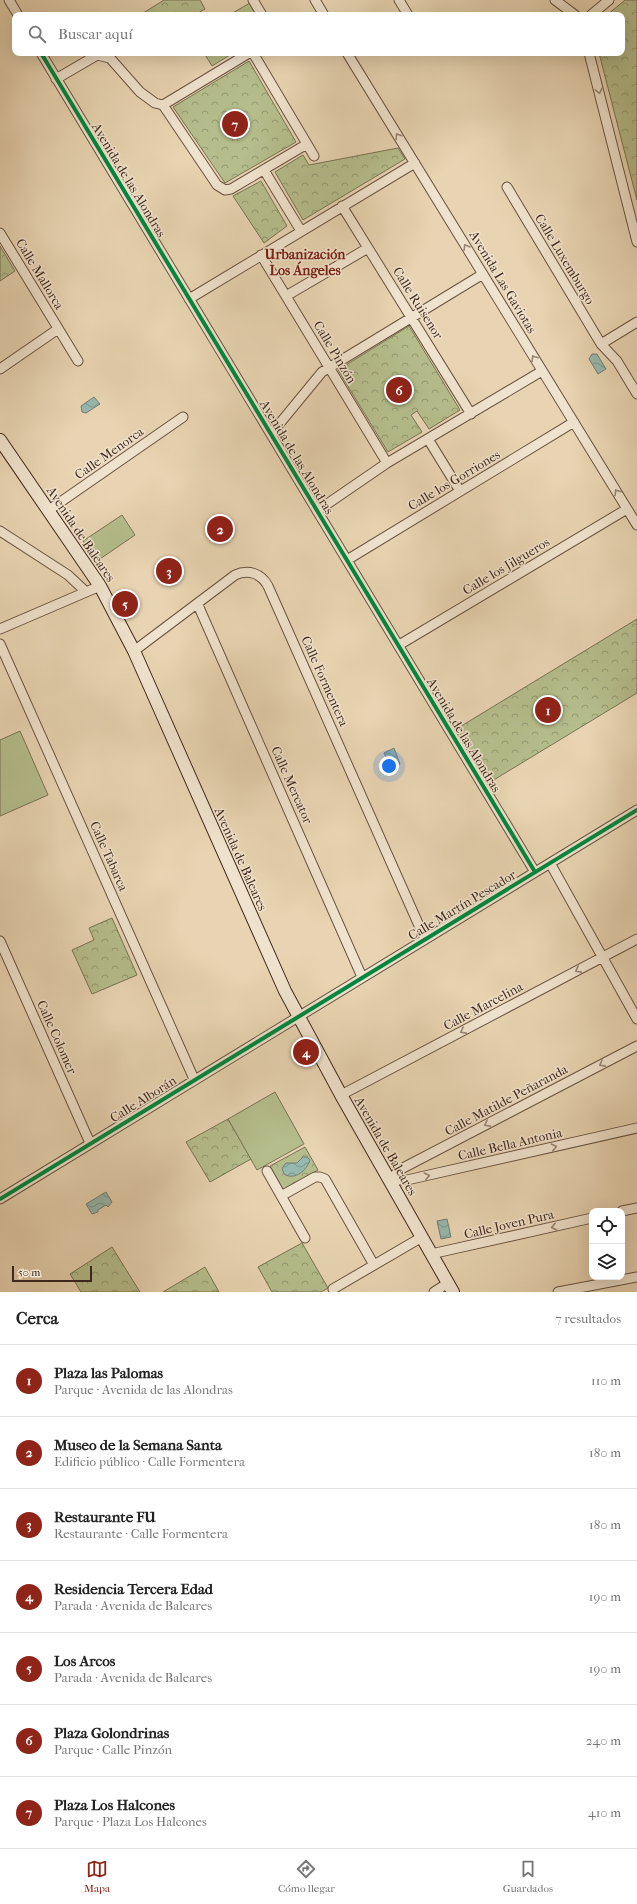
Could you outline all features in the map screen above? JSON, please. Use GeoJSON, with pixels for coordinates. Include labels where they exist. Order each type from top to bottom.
{"type":"FeatureCollection","features":[{"type":"Feature","properties":{"kind":"main road","name":"Avenida de Baleares"},"geometry":{"type":"LineString","coordinates":[[0,440],[100,586],[134,652],[281,984],[341,1096],[450,1288]]}},
{"type":"Feature","properties":{"kind":"street"},"geometry":{"type":"LineString","coordinates":[[9,0],[16,12]]}},
{"type":"Feature","properties":{"kind":"street"},"geometry":{"type":"LineString","coordinates":[[253,0],[260,12]]}},
{"type":"Feature","properties":{"kind":"street"},"geometry":{"type":"LineString","coordinates":[[315,0],[322,12]]}},
{"type":"Feature","properties":{"kind":"street"},"geometry":{"type":"LineString","coordinates":[[399,0],[406,12]]}},
{"type":"Feature","properties":{"kind":"street"},"geometry":{"type":"LineString","coordinates":[[555,0],[570,12]]}},
{"type":"Feature","properties":{"kind":"street"},"geometry":{"type":"LineString","coordinates":[[595,12],[609,0]]}},
{"type":"Feature","properties":{"kind":"street","name":"Avenida de las Alondras"},"geometry":{"type":"LineString","coordinates":[[43,56],[536,872]]}},
{"type":"Feature","properties":{"kind":"street"},"geometry":{"type":"LineString","coordinates":[[56,79],[95,56]]}},
{"type":"Feature","properties":{"kind":"street"},"geometry":{"type":"LineString","coordinates":[[101,56],[110,58],[140,92],[155,103],[163,105],[217,185],[222,189],[231,189],[307,144]]}},
{"type":"Feature","properties":{"kind":"street"},"geometry":{"type":"LineString","coordinates":[[163,105],[244,56]]}},
{"type":"Feature","properties":{"kind":"street"},"geometry":{"type":"LineString","coordinates":[[255,56],[314,156]]}},
{"type":"Feature","properties":{"kind":"street","name":"Avenida Las Gaviotas"},"geometry":{"type":"LineString","coordinates":[[349,56],[637,525]]}},
{"type":"Feature","properties":{"kind":"street"},"geometry":{"type":"LineString","coordinates":[[590,56],[637,242]]}},
{"type":"Feature","properties":{"kind":"street"},"geometry":{"type":"LineString","coordinates":[[189,298],[415,163]]}},
{"type":"Feature","properties":{"kind":"street"},"geometry":{"type":"LineString","coordinates":[[264,170],[301,231]]}},
{"type":"Feature","properties":{"kind":"street","name":"Calle Luxemburgo"},"geometry":{"type":"LineString","coordinates":[[507,187],[602,344],[617,361],[637,394]]}},
{"type":"Feature","properties":{"kind":"street","name":"Calle Ruisenor"},"geometry":{"type":"LineString","coordinates":[[342,206],[470,414]]}},
{"type":"Feature","properties":{"kind":"street","name":"Calle Mallorca"},"geometry":{"type":"LineString","coordinates":[[0,233],[78,361]]}},
{"type":"Feature","properties":{"kind":"street"},"geometry":{"type":"LineString","coordinates":[[286,296],[368,248]]}},
{"type":"Feature","properties":{"kind":"street","name":"Calle Pinzón"},"geometry":{"type":"LineString","coordinates":[[261,255],[387,463]]}},
{"type":"Feature","properties":{"kind":"street"},"geometry":{"type":"LineString","coordinates":[[271,434],[322,372],[483,274]]}},
{"type":"Feature","properties":{"kind":"street"},"geometry":{"type":"LineString","coordinates":[[602,344],[637,322]]}},
{"type":"Feature","properties":{"kind":"street","name":"Calle Mallorca"},"geometry":{"type":"LineString","coordinates":[[0,369],[58,329]]}},
{"type":"Feature","properties":{"kind":"street"},"geometry":{"type":"LineString","coordinates":[[318,511],[387,463],[542,371]]}},
{"type":"Feature","properties":{"kind":"street","name":"Calle Menorca"},"geometry":{"type":"LineString","coordinates":[[49,510],[183,417]]}},
{"type":"Feature","properties":{"kind":"street","name":"Calle los Gorriones"},"geometry":{"type":"LineString","coordinates":[[347,560],[574,422]]}},
{"type":"Feature","properties":{"kind":"street"},"geometry":{"type":"LineString","coordinates":[[428,439],[460,491]]}},
{"type":"Feature","properties":{"kind":"street","name":"Calle los Jilgueros"},"geometry":{"type":"LineString","coordinates":[[399,646],[627,509]]}},
{"type":"Feature","properties":{"kind":"street"},"geometry":{"type":"LineString","coordinates":[[0,531],[68,575],[85,591]]}},
{"type":"Feature","properties":{"kind":"street","name":"Calle Formentera"},"geometry":{"type":"LineString","coordinates":[[134,652],[240,573],[246,572],[257,574],[265,581],[425,939]]}},
{"type":"Feature","properties":{"kind":"street"},"geometry":{"type":"LineString","coordinates":[[0,629],[85,591],[100,586]]}},
{"type":"Feature","properties":{"kind":"street","name":"Calle Mercator"},"geometry":{"type":"LineString","coordinates":[[198,605],[362,977]]}},
{"type":"Feature","properties":{"kind":"street","name":"Calle Tabarca"},"geometry":{"type":"LineString","coordinates":[[0,644],[194,1080]]}},
{"type":"Feature","properties":{"kind":"street","name":"Calle Martín Pescador"},"geometry":{"type":"LineString","coordinates":[[298,1016],[637,810]]}},
{"type":"Feature","properties":{"kind":"street"},"geometry":{"type":"LineString","coordinates":[[550,863],[637,1019]]}},
{"type":"Feature","properties":{"kind":"street","name":"Calle Marcelina"},"geometry":{"type":"LineString","coordinates":[[341,1096],[637,939]]}},
{"type":"Feature","properties":{"kind":"street","name":"Calle Colomer"},"geometry":{"type":"LineString","coordinates":[[0,941],[90,1143]]}},
{"type":"Feature","properties":{"kind":"street","name":"Calle Alborán"},"geometry":{"type":"LineString","coordinates":[[0,1199],[298,1016]]}},
{"type":"Feature","properties":{"kind":"street","name":"Calle Matilde Peñaranda"},"geometry":{"type":"LineString","coordinates":[[389,1180],[401,1169],[637,1046]]}},
{"type":"Feature","properties":{"kind":"street","name":"Calle Bella Antonia"},"geometry":{"type":"LineString","coordinates":[[389,1180],[407,1180],[637,1128]]}},
{"type":"Feature","properties":{"kind":"street"},"geometry":{"type":"LineString","coordinates":[[267,1171],[305,1238]]}},
{"type":"Feature","properties":{"kind":"street"},"geometry":{"type":"LineString","coordinates":[[281,1196],[315,1178],[320,1177],[325,1180],[374,1265]]}},
{"type":"Feature","properties":{"kind":"street"},"geometry":{"type":"LineString","coordinates":[[625,1210],[637,1208]]}},
{"type":"Feature","properties":{"kind":"street","name":"Calle Joven Pura"},"geometry":{"type":"LineString","coordinates":[[432,1254],[589,1219]]}},
{"type":"Feature","properties":{"kind":"street"},"geometry":{"type":"LineString","coordinates":[[333,1289],[422,1237]]}},
{"type":"Feature","properties":{"kind":"street"},"geometry":{"type":"LineString","coordinates":[[558,1292],[637,1277]]}},
{"type":"Feature","properties":{"kind":"street"},"geometry":{"type":"LineString","coordinates":[[434,1292],[450,1288]]}},
{"type":"Feature","properties":{"kind":"green space"},"geometry":{"type":"Polygon","coordinates":[[[164,0],[200,0],[205,9],[200,12],[145,12],[164,0]]]}},
{"type":"Feature","properties":{"kind":"green space"},"geometry":{"type":"Polygon","coordinates":[[[625,0],[637,0],[637,200],[600,56],[625,56],[625,12],[611,12],[625,0]]]}},
{"type":"Feature","properties":{"kind":"green space"},"geometry":{"type":"Polygon","coordinates":[[[250,3],[255,12],[234,12],[250,3]]]}},
{"type":"Feature","properties":{"kind":"green space"},"geometry":{"type":"Polygon","coordinates":[[[206,56],[228,56],[212,66],[206,56]]]}},
{"type":"Feature","properties":{"kind":"green space"},"geometry":{"type":"Polygon","coordinates":[[[249,61],[296,142],[225,183],[173,107],[249,61]]]}},
{"type":"Feature","properties":{"kind":"green space"},"geometry":{"type":"Polygon","coordinates":[[[398,148],[405,159],[303,220],[275,172],[303,155],[309,165],[398,148]]]}},
{"type":"Feature","properties":{"kind":"green space"},"geometry":{"type":"Polygon","coordinates":[[[261,181],[287,226],[264,243],[233,196],[261,181]]]}},
{"type":"Feature","properties":{"kind":"green space"},"geometry":{"type":"Polygon","coordinates":[[[0,246],[15,271],[0,281],[0,246]]]}},
{"type":"Feature","properties":{"kind":"green space"},"geometry":{"type":"Polygon","coordinates":[[[409,326],[460,410],[429,429],[417,411],[411,415],[422,432],[388,452],[338,370],[409,326]]]}},
{"type":"Feature","properties":{"kind":"green space"},"geometry":{"type":"Polygon","coordinates":[[[122,515],[135,535],[97,561],[83,541],[122,515]]]}},
{"type":"Feature","properties":{"kind":"green space"},"geometry":{"type":"Polygon","coordinates":[[[637,619],[637,693],[492,781],[488,781],[458,731],[458,728],[637,619]]]}},
{"type":"Feature","properties":{"kind":"green space"},"geometry":{"type":"Polygon","coordinates":[[[20,731],[48,795],[0,816],[0,740],[20,731]]]}},
{"type":"Feature","properties":{"kind":"green space"},"geometry":{"type":"Polygon","coordinates":[[[112,918],[137,975],[92,994],[72,950],[94,940],[89,928],[112,918]]]}},
{"type":"Feature","properties":{"kind":"green space"},"geometry":{"type":"Polygon","coordinates":[[[275,1092],[304,1144],[257,1170],[228,1119],[275,1092]]]}},
{"type":"Feature","properties":{"kind":"green space"},"geometry":{"type":"Polygon","coordinates":[[[228,1119],[251,1159],[210,1182],[186,1142],[228,1119]]]}},
{"type":"Feature","properties":{"kind":"green space"},"geometry":{"type":"Polygon","coordinates":[[[305,1147],[318,1170],[283,1190],[270,1166],[305,1147]]]}},
{"type":"Feature","properties":{"kind":"green space"},"geometry":{"type":"Polygon","coordinates":[[[302,1243],[328,1288],[321,1292],[272,1292],[258,1267],[302,1243]]]}},
{"type":"Feature","properties":{"kind":"green space"},"geometry":{"type":"Polygon","coordinates":[[[112,1247],[140,1292],[81,1292],[70,1274],[112,1247]]]}},
{"type":"Feature","properties":{"kind":"green space"},"geometry":{"type":"Polygon","coordinates":[[[205,1267],[219,1292],[163,1292],[205,1267]]]}},
{"type":"Feature","properties":{"kind":"water"},"geometry":{"type":"Polygon","coordinates":[[[592,354],[597,354],[606,369],[598,374],[589,359],[592,354]]]}},
{"type":"Feature","properties":{"kind":"water"},"geometry":{"type":"Polygon","coordinates":[[[94,397],[100,404],[86,413],[82,412],[81,406],[94,397]]]}},
{"type":"Feature","properties":{"kind":"water"},"geometry":{"type":"Polygon","coordinates":[[[394,748],[400,764],[391,768],[384,753],[394,748]]]}},
{"type":"Feature","properties":{"kind":"water"},"geometry":{"type":"Polygon","coordinates":[[[303,1157],[307,1157],[310,1160],[303,1171],[292,1176],[284,1174],[282,1168],[286,1163],[297,1163],[303,1157]]]}},
{"type":"Feature","properties":{"kind":"water"},"geometry":{"type":"Polygon","coordinates":[[[106,1192],[112,1202],[108,1207],[106,1205],[98,1210],[98,1212],[92,1214],[86,1204],[106,1192]]]}},
{"type":"Feature","properties":{"kind":"water"},"geometry":{"type":"Polygon","coordinates":[[[447,1219],[451,1237],[441,1239],[437,1221],[447,1219]]]}},
{"type":"Feature","properties":{"kind":"cycle path"},"geometry":{"type":"LineString","coordinates":[[43,56],[535,872]]}},
{"type":"Feature","properties":{"kind":"cycle path"},"geometry":{"type":"LineString","coordinates":[[0,1199],[637,810]]}},
{"type":"Feature","properties":{"kind":"place","name":"Plaza Los Halcones"},"geometry":{"type":"Point","coordinates":[235,124]}},
{"type":"Feature","properties":{"kind":"place","name":"Plaza Golondrinas"},"geometry":{"type":"Point","coordinates":[399,390]}},
{"type":"Feature","properties":{"kind":"place","name":"Museo de la Semana Santa"},"geometry":{"type":"Point","coordinates":[220,529]}},
{"type":"Feature","properties":{"kind":"place","name":"Restaurante FU"},"geometry":{"type":"Point","coordinates":[169,571]}},
{"type":"Feature","properties":{"kind":"place","name":"Los Arcos"},"geometry":{"type":"Point","coordinates":[125,604]}},
{"type":"Feature","properties":{"kind":"place","name":"Plaza las Palomas"},"geometry":{"type":"Point","coordinates":[548,710]}},
{"type":"Feature","properties":{"kind":"place","name":"Residencia Tercera Edad"},"geometry":{"type":"Point","coordinates":[306,1052]}},
{"type":"Feature","properties":{"kind":"district","name":"Urbanización Los Ángeles"},"geometry":{"type":"Point","coordinates":[305,262]}}]}
